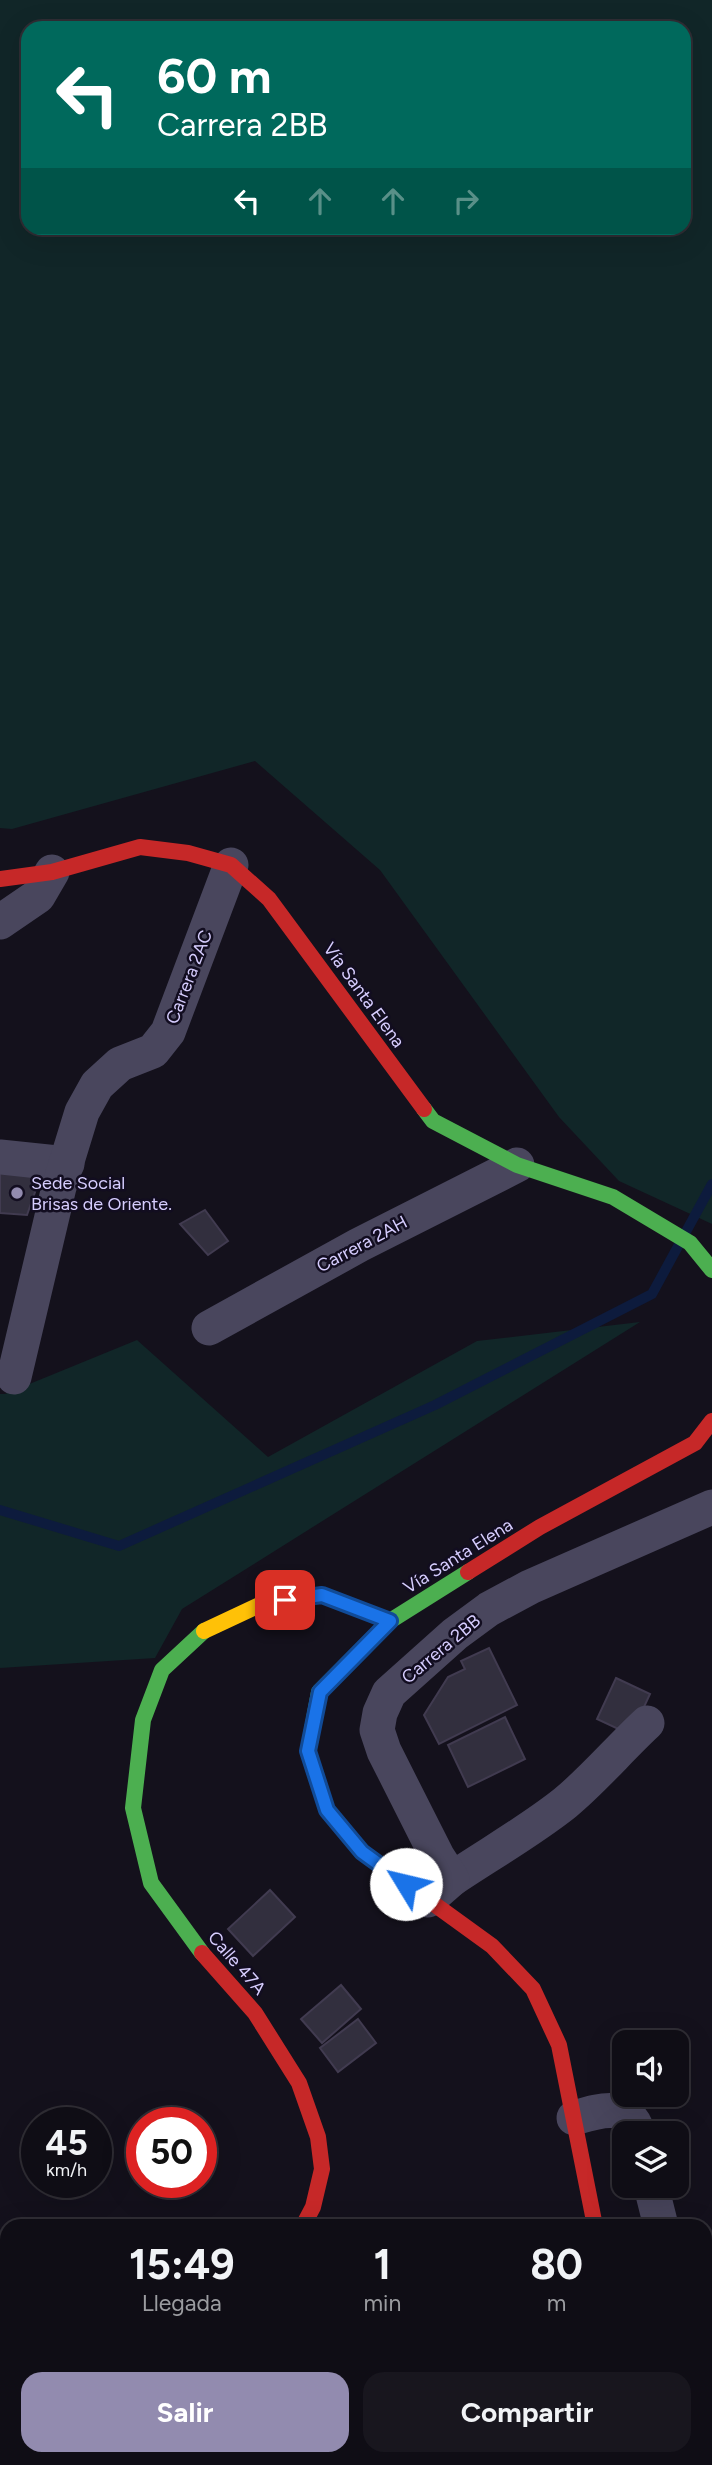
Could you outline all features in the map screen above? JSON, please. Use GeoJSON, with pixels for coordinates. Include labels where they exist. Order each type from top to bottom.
{"type":"FeatureCollection","features":[{"type":"Feature","properties":{"kind":"main road","name":"Vía Santa Elena"},"geometry":{"type":"LineString","coordinates":[[0,879],[52,872],[139,847],[188,853],[231,865],[269,899],[433,1121],[517,1165],[612,1197],[690,1243],[712,1269]]}},
{"type":"Feature","properties":{"kind":"main road","name":"Vía Santa Elena"},"geometry":{"type":"LineString","coordinates":[[594,2219],[559,2045],[533,1989],[440,1889],[362,1852],[327,1810],[308,1751],[320,1692],[390,1621],[540,1527],[695,1443],[712,1421]]}},
{"type":"Feature","properties":{"kind":"main road","name":"Calle 47A"},"geometry":{"type":"LineString","coordinates":[[307,2219],[313,2207],[322,2169],[318,2137],[299,2083],[256,2013],[194,1944],[151,1883],[133,1808],[143,1720],[162,1670],[207,1628],[266,1602],[322,1595],[390,1621]]}},
{"type":"Feature","properties":{"kind":"street","name":"Carrera 2AC"},"geometry":{"type":"LineString","coordinates":[[14,1377],[41,1259],[82,1112],[97,1085],[120,1064],[153,1051],[168,1032],[231,865]]}},
{"type":"Feature","properties":{"kind":"street"},"geometry":{"type":"LineString","coordinates":[[0,922],[37,895],[52,872]]}},
{"type":"Feature","properties":{"kind":"street"},"geometry":{"type":"LineString","coordinates":[[0,1157],[67,1164]]}},
{"type":"Feature","properties":{"kind":"street","name":"Carrera 2AH"},"geometry":{"type":"LineString","coordinates":[[209,1328],[359,1245],[517,1165]]}},
{"type":"Feature","properties":{"kind":"street","name":"Carrera 2BB"},"geometry":{"type":"LineString","coordinates":[[440,1889],[437,1856],[384,1751],[377,1730],[380,1713],[389,1693],[455,1634],[489,1609],[530,1587],[712,1507]]}},
{"type":"Feature","properties":{"kind":"street"},"geometry":{"type":"LineString","coordinates":[[440,1889],[563,1804],[588,1783],[647,1723]]}},
{"type":"Feature","properties":{"kind":"street"},"geometry":{"type":"LineString","coordinates":[[574,2118],[608,2109],[622,2112],[631,2121]]}},
{"type":"Feature","properties":{"kind":"street"},"geometry":{"type":"LineString","coordinates":[[654,2198],[659,2219]]}},
{"type":"Feature","properties":{"kind":"green space"},"geometry":{"type":"Polygon","coordinates":[[[0,0],[712,0],[712,1224],[619,1181],[559,1117],[380,870],[255,761],[12,829],[0,828],[0,0]]]}},
{"type":"Feature","properties":{"kind":"green space"},"geometry":{"type":"Polygon","coordinates":[[[640,1322],[182,1609],[155,1658],[0,1668],[0,1394],[137,1340],[268,1457],[477,1341],[640,1322]]]}},
{"type":"Feature","properties":{"kind":"building","name":"Sede Social Brisas de Oriente."},"geometry":{"type":"Polygon","coordinates":[[[0,1167],[42,1172],[27,1215],[0,1213],[0,1167]]]}},
{"type":"Feature","properties":{"kind":"building"},"geometry":{"type":"Polygon","coordinates":[[[205,1210],[228,1241],[208,1255],[180,1224],[205,1210]]]}},
{"type":"Feature","properties":{"kind":"building"},"geometry":{"type":"Polygon","coordinates":[[[489,1648],[517,1705],[439,1744],[424,1715],[448,1677],[465,1669],[461,1661],[489,1648]]]}},
{"type":"Feature","properties":{"kind":"building"},"geometry":{"type":"Polygon","coordinates":[[[616,1678],[650,1694],[631,1735],[597,1719],[616,1678]]]}},
{"type":"Feature","properties":{"kind":"building"},"geometry":{"type":"Polygon","coordinates":[[[505,1717],[525,1759],[468,1787],[448,1745],[505,1717]]]}},
{"type":"Feature","properties":{"kind":"building"},"geometry":{"type":"Polygon","coordinates":[[[270,1890],[295,1917],[253,1956],[228,1929],[270,1890]]]}},
{"type":"Feature","properties":{"kind":"building"},"geometry":{"type":"Polygon","coordinates":[[[341,1985],[361,2009],[322,2043],[301,2019],[341,1985]]]}},
{"type":"Feature","properties":{"kind":"building"},"geometry":{"type":"Polygon","coordinates":[[[358,2019],[376,2043],[338,2072],[320,2048],[358,2019]]]}},
{"type":"Feature","properties":{"kind":"waterway"},"geometry":{"type":"LineString","coordinates":[[0,1510],[119,1546],[435,1405],[652,1294],[712,1184]]}},
{"type":"Feature","properties":{"kind":"traffic: fast"},"geometry":{"type":"LineString","coordinates":[[424,1109],[433,1121],[517,1165],[613,1197],[690,1243],[712,1270]]}},
{"type":"Feature","properties":{"kind":"traffic: fast"},"geometry":{"type":"LineString","coordinates":[[394,1875],[362,1852],[327,1810],[308,1751],[319,1692],[390,1621],[468,1572]]}},
{"type":"Feature","properties":{"kind":"traffic: fast"},"geometry":{"type":"LineString","coordinates":[[202,1953],[151,1883],[133,1808],[143,1720],[162,1670],[204,1631]]}},
{"type":"Feature","properties":{"kind":"traffic: slow"},"geometry":{"type":"LineString","coordinates":[[204,1631],[266,1602],[322,1595],[390,1621]]}},
{"type":"Feature","properties":{"kind":"traffic: jam"},"geometry":{"type":"LineString","coordinates":[[0,879],[52,872],[140,847],[188,853],[231,865],[269,899],[424,1109]]}},
{"type":"Feature","properties":{"kind":"traffic: jam"},"geometry":{"type":"LineString","coordinates":[[468,1572],[540,1527],[695,1443],[712,1421]]}},
{"type":"Feature","properties":{"kind":"traffic: jam"},"geometry":{"type":"LineString","coordinates":[[394,1875],[492,1946],[533,1989],[559,2045],[594,2219]]}},
{"type":"Feature","properties":{"kind":"traffic: jam"},"geometry":{"type":"LineString","coordinates":[[202,1953],[255,2013],[299,2083],[318,2137],[322,2169],[313,2207],[307,2219]]}},
{"type":"Feature","properties":{"kind":"place","name":"Sede Social Brisas de Oriente."},"geometry":{"type":"Point","coordinates":[17,1193]}},
{"type":"Feature","properties":{"kind":"route"},"geometry":{"type":"LineString","coordinates":[[285,1600],[322,1595],[390,1621],[320,1692],[308,1751],[327,1810],[362,1852],[406,1884]]}}]}
